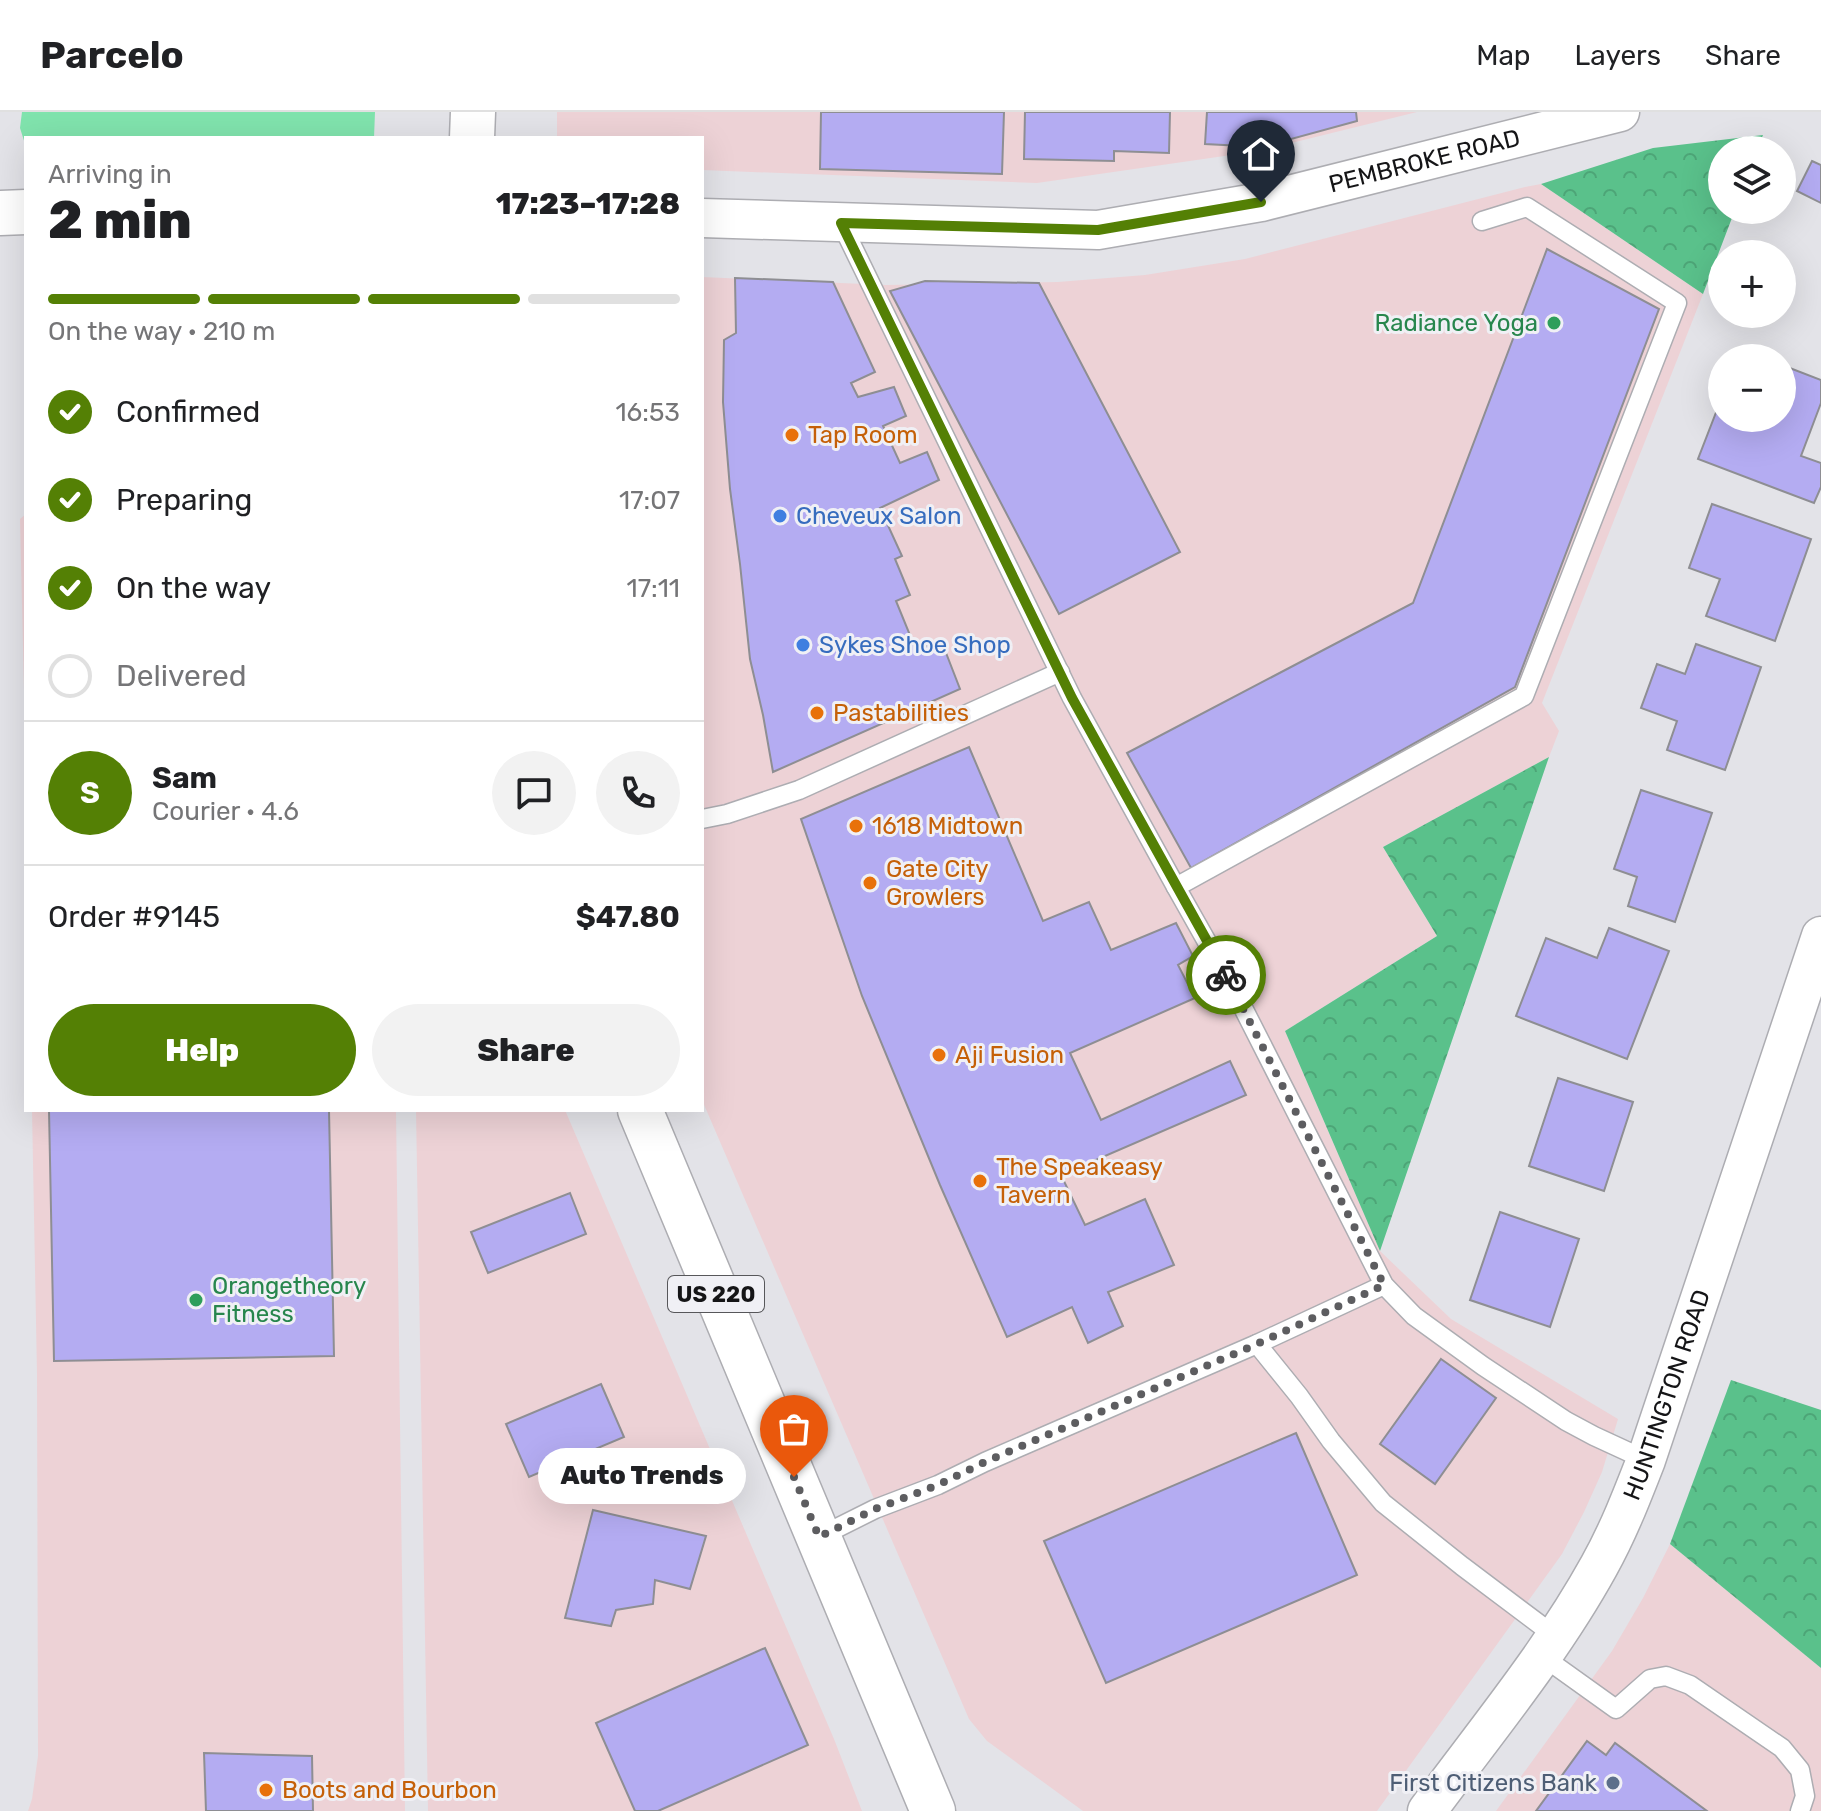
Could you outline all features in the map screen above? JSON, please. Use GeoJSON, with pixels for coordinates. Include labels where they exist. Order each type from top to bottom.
{"type":"FeatureCollection","features":[{"type":"Feature","properties":{"kind":"main road"},"geometry":{"type":"LineString","coordinates":[[472,136],[473,112]]}},
{"type":"Feature","properties":{"kind":"main road"},"geometry":{"type":"LineString","coordinates":[[0,213],[24,212]]}},
{"type":"Feature","properties":{"kind":"main road","name":"US 220"},"geometry":{"type":"LineString","coordinates":[[641,1112],[933,1811]]}},
{"type":"Feature","properties":{"kind":"street","name":"PEMBROKE ROAD"},"geometry":{"type":"LineString","coordinates":[[704,218],[1098,230],[1261,202],[1620,112]]}},
{"type":"Feature","properties":{"kind":"street","name":"HUNTINGTON ROAD"},"geometry":{"type":"LineString","coordinates":[[1427,1811],[1548,1646],[1600,1565],[1627,1509],[1821,936]]}},
{"type":"Feature","properties":{"kind":"lane"},"geometry":{"type":"LineString","coordinates":[[1176,887],[1524,696],[1677,303],[1527,207],[1482,221]]}},
{"type":"Feature","properties":{"kind":"lane"},"geometry":{"type":"LineString","coordinates":[[841,223],[1060,672],[1233,988],[1384,1285],[1414,1316],[1483,1366],[1566,1421],[1646,1460]]}},
{"type":"Feature","properties":{"kind":"lane"},"geometry":{"type":"LineString","coordinates":[[704,819],[799,790],[1060,672]]}},
{"type":"Feature","properties":{"kind":"lane"},"geometry":{"type":"LineString","coordinates":[[819,1537],[875,1509],[938,1485],[1384,1285]]}},
{"type":"Feature","properties":{"kind":"lane"},"geometry":{"type":"LineString","coordinates":[[1257,1344],[1383,1503],[1462,1566],[1616,1709],[1650,1679],[1666,1676],[1690,1685],[1782,1748],[1800,1770],[1805,1796],[1800,1811]]}},
{"type":"Feature","properties":{"kind":"shaded area"},"geometry":{"type":"Polygon","coordinates":[[[557,112],[1417,112],[1259,151],[1037,183],[704,170],[704,136],[557,136],[557,112]]]}},
{"type":"Feature","properties":{"kind":"shaded area"},"geometry":{"type":"Polygon","coordinates":[[[1541,184],[1703,294],[1542,703],[1559,731],[1549,757],[1383,847],[1437,936],[1285,1031],[1380,1251],[1451,1319],[1618,1419],[1602,1472],[1562,1554],[1377,1811],[1083,1811],[987,1741],[969,1719],[704,1105],[704,277],[886,285],[1058,282],[1145,275],[1245,259],[1541,184]]]}},
{"type":"Feature","properties":{"kind":"shaded area"},"geometry":{"type":"Polygon","coordinates":[[[24,516],[24,690],[20,519],[24,516]]]}},
{"type":"Feature","properties":{"kind":"shaded area"},"geometry":{"type":"Polygon","coordinates":[[[32,1112],[396,1112],[405,1811],[28,1811],[38,1756],[37,1374],[32,1112]]]}},
{"type":"Feature","properties":{"kind":"shaded area"},"geometry":{"type":"Polygon","coordinates":[[[416,1112],[566,1112],[862,1811],[428,1811],[416,1112]]]}},
{"type":"Feature","properties":{"kind":"shaded area"},"geometry":{"type":"Polygon","coordinates":[[[1670,1544],[1821,1668],[1821,1811],[1496,1811],[1612,1651],[1670,1544]]]}},
{"type":"Feature","properties":{"kind":"green space"},"geometry":{"type":"Polygon","coordinates":[[[22,112],[375,112],[374,136],[24,136],[24,141],[20,128],[22,112]]]}},
{"type":"Feature","properties":{"kind":"green space"},"geometry":{"type":"Polygon","coordinates":[[[1708,142],[1708,224],[1730,224],[1724,240],[1708,240],[1708,281],[1703,294],[1541,184],[1653,148],[1708,142]]]}},
{"type":"Feature","properties":{"kind":"green space"},"geometry":{"type":"Polygon","coordinates":[[[1549,757],[1380,1251],[1285,1031],[1437,936],[1383,847],[1549,757]]]}},
{"type":"Feature","properties":{"kind":"green space"},"geometry":{"type":"Polygon","coordinates":[[[1731,1380],[1821,1410],[1821,1668],[1670,1544],[1731,1380]]]}},
{"type":"Feature","properties":{"kind":"building"},"geometry":{"type":"Polygon","coordinates":[[[821,112],[1004,112],[1002,174],[820,169],[821,112]]]}},
{"type":"Feature","properties":{"kind":"building"},"geometry":{"type":"Polygon","coordinates":[[[1025,112],[1170,112],[1169,153],[1114,151],[1114,161],[1024,159],[1025,112]]]}},
{"type":"Feature","properties":{"kind":"building"},"geometry":{"type":"Polygon","coordinates":[[[1207,112],[1356,112],[1357,121],[1262,147],[1205,144],[1207,112]]]}},
{"type":"Feature","properties":{"kind":"building"},"geometry":{"type":"Polygon","coordinates":[[[1812,161],[1821,165],[1821,203],[1797,191],[1812,161]]]}},
{"type":"Feature","properties":{"kind":"building"},"geometry":{"type":"Polygon","coordinates":[[[1547,249],[1659,309],[1515,687],[1191,868],[1127,753],[1413,603],[1547,249]]]}},
{"type":"Feature","properties":{"kind":"building"},"geometry":{"type":"Polygon","coordinates":[[[735,278],[833,282],[875,372],[851,383],[858,397],[894,387],[906,416],[883,426],[900,463],[927,452],[939,480],[880,508],[902,556],[895,559],[910,595],[896,601],[916,650],[941,640],[960,689],[773,772],[750,659],[723,402],[724,340],[736,333],[735,278]]]}},
{"type":"Feature","properties":{"kind":"building"},"geometry":{"type":"Polygon","coordinates":[[[925,281],[1039,283],[1180,552],[1059,614],[890,291],[925,281]]]}},
{"type":"Feature","properties":{"kind":"building"},"geometry":{"type":"Polygon","coordinates":[[[1796,370],[1821,380],[1821,403],[1801,456],[1821,463],[1821,487],[1814,503],[1698,459],[1708,432],[1796,432],[1796,370]]]}},
{"type":"Feature","properties":{"kind":"building"},"geometry":{"type":"Polygon","coordinates":[[[1712,504],[1811,539],[1775,641],[1706,616],[1720,579],[1689,568],[1712,504]]]}},
{"type":"Feature","properties":{"kind":"building"},"geometry":{"type":"Polygon","coordinates":[[[1696,644],[1761,667],[1725,770],[1667,750],[1677,721],[1641,708],[1657,664],[1685,674],[1696,644]]]}},
{"type":"Feature","properties":{"kind":"building"},"geometry":{"type":"Polygon","coordinates":[[[969,747],[1043,921],[1089,902],[1111,950],[1176,923],[1193,956],[1178,965],[1195,998],[1070,1053],[1101,1120],[1230,1061],[1246,1095],[1061,1175],[1085,1225],[1145,1199],[1174,1265],[1108,1292],[1123,1326],[1088,1343],[1072,1307],[1007,1337],[862,996],[801,819],[969,747]]]}},
{"type":"Feature","properties":{"kind":"building"},"geometry":{"type":"Polygon","coordinates":[[[1641,790],[1712,813],[1675,922],[1628,906],[1637,877],[1614,869],[1641,790]]]}},
{"type":"Feature","properties":{"kind":"building"},"geometry":{"type":"Polygon","coordinates":[[[1609,928],[1669,951],[1627,1059],[1516,1016],[1546,938],[1597,958],[1609,928]]]}},
{"type":"Feature","properties":{"kind":"building"},"geometry":{"type":"Polygon","coordinates":[[[1558,1078],[1633,1102],[1604,1191],[1529,1166],[1558,1078]]]}},
{"type":"Feature","properties":{"kind":"building"},"geometry":{"type":"Polygon","coordinates":[[[49,1112],[329,1112],[334,1356],[54,1361],[49,1112]]]}},
{"type":"Feature","properties":{"kind":"building"},"geometry":{"type":"Polygon","coordinates":[[[570,1193],[586,1234],[488,1273],[471,1232],[570,1193]]]}},
{"type":"Feature","properties":{"kind":"building"},"geometry":{"type":"Polygon","coordinates":[[[1500,1212],[1579,1239],[1550,1327],[1470,1300],[1500,1212]]]}},
{"type":"Feature","properties":{"kind":"building"},"geometry":{"type":"Polygon","coordinates":[[[1441,1359],[1496,1398],[1435,1484],[1380,1444],[1441,1359]]]}},
{"type":"Feature","properties":{"kind":"building"},"geometry":{"type":"Polygon","coordinates":[[[601,1384],[624,1437],[529,1477],[506,1424],[601,1384]]]}},
{"type":"Feature","properties":{"kind":"building"},"geometry":{"type":"Polygon","coordinates":[[[1296,1433],[1357,1575],[1106,1683],[1044,1541],[1296,1433]]]}},
{"type":"Feature","properties":{"kind":"building"},"geometry":{"type":"Polygon","coordinates":[[[593,1510],[706,1536],[690,1589],[655,1580],[653,1604],[616,1610],[611,1626],[565,1618],[593,1510]]]}},
{"type":"Feature","properties":{"kind":"building"},"geometry":{"type":"Polygon","coordinates":[[[765,1648],[808,1745],[658,1811],[635,1811],[596,1723],[765,1648]]]}},
{"type":"Feature","properties":{"kind":"building","name":"First Citizens Bank"},"geometry":{"type":"Polygon","coordinates":[[[1587,1741],[1606,1755],[1615,1743],[1707,1811],[1536,1811],[1587,1741]]]}},
{"type":"Feature","properties":{"kind":"building"},"geometry":{"type":"Polygon","coordinates":[[[204,1753],[312,1756],[313,1811],[206,1811],[204,1753]]]}},
{"type":"Feature","properties":{"kind":"way so far"},"geometry":{"type":"LineString","coordinates":[[794,1477],[819,1537],[875,1509],[938,1485],[1384,1285],[1226,975]]}},
{"type":"Feature","properties":{"kind":"place","name":"Radiance Yoga"},"geometry":{"type":"Point","coordinates":[1554,323]}},
{"type":"Feature","properties":{"kind":"place","name":"Tap Room"},"geometry":{"type":"Point","coordinates":[792,435]}},
{"type":"Feature","properties":{"kind":"place","name":"Cheveux Salon"},"geometry":{"type":"Point","coordinates":[780,516]}},
{"type":"Feature","properties":{"kind":"place","name":"Sykes Shoe Shop"},"geometry":{"type":"Point","coordinates":[803,645]}},
{"type":"Feature","properties":{"kind":"place","name":"Pastabilities"},"geometry":{"type":"Point","coordinates":[817,713]}},
{"type":"Feature","properties":{"kind":"place","name":"1618 Midtown"},"geometry":{"type":"Point","coordinates":[856,826]}},
{"type":"Feature","properties":{"kind":"place","name":"Gate City Growlers"},"geometry":{"type":"Point","coordinates":[870,883]}},
{"type":"Feature","properties":{"kind":"place","name":"Aji Fusion"},"geometry":{"type":"Point","coordinates":[939,1055]}},
{"type":"Feature","properties":{"kind":"place","name":"The Speakeasy Tavern"},"geometry":{"type":"Point","coordinates":[980,1181]}},
{"type":"Feature","properties":{"kind":"place","name":"Orangetheory Fitness"},"geometry":{"type":"Point","coordinates":[196,1300]}},
{"type":"Feature","properties":{"kind":"place","name":"Auto Trends"},"geometry":{"type":"Point","coordinates":[794,1477]}},
{"type":"Feature","properties":{"kind":"place","name":"First Citizens Bank"},"geometry":{"type":"Point","coordinates":[1613,1783]}},
{"type":"Feature","properties":{"kind":"place","name":"Boots and Bourbon"},"geometry":{"type":"Point","coordinates":[266,1790]}},
{"type":"Feature","properties":{"kind":"route"},"geometry":{"type":"LineString","coordinates":[[1226,975],[1072,698],[841,223],[1098,230],[1261,202]]}}]}
